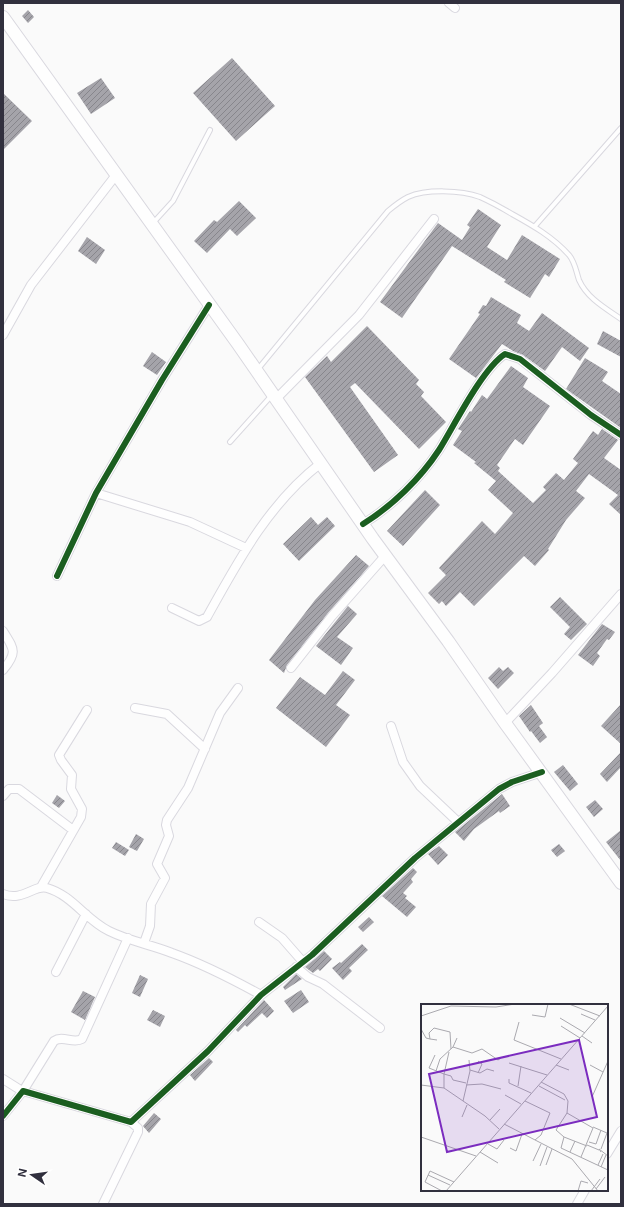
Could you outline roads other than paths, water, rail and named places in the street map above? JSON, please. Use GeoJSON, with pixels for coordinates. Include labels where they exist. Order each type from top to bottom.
{"type":"FeatureCollection","features":[{"type":"Feature","properties":{"kind":"main road"},"geometry":{"type":"LineString","coordinates":[[3,17],[256,371],[362,524],[448,641],[505,723],[621,883]]}},
{"type":"Feature","properties":{"kind":"street"},"geometry":{"type":"LineString","coordinates":[[3,335],[31,285],[116,175]]}},
{"type":"Feature","properties":{"kind":"street"},"geometry":{"type":"LineString","coordinates":[[274,397],[358,315],[434,220]]}},
{"type":"Feature","properties":{"kind":"street"},"geometry":{"type":"LineString","coordinates":[[57,576],[96,493],[162,380],[209,305]]}},
{"type":"Feature","properties":{"kind":"street"},"geometry":{"type":"LineString","coordinates":[[362,524],[392,503],[426,467],[498,358],[505,354],[520,359],[591,415],[621,435]]}},
{"type":"Feature","properties":{"kind":"street"},"geometry":{"type":"LineString","coordinates":[[172,608],[199,621],[207,617],[260,526],[310,471],[321,463]]}},
{"type":"Feature","properties":{"kind":"street"},"geometry":{"type":"LineString","coordinates":[[96,493],[190,522],[246,548]]}},
{"type":"Feature","properties":{"kind":"street"},"geometry":{"type":"LineString","coordinates":[[291,668],[332,616],[385,556]]}},
{"type":"Feature","properties":{"kind":"street"},"geometry":{"type":"LineString","coordinates":[[505,723],[619,598]]}},
{"type":"Feature","properties":{"kind":"street"},"geometry":{"type":"LineString","coordinates":[[3,631],[13,647],[14,653],[12,660],[3,670]]}},
{"type":"Feature","properties":{"kind":"street"},"geometry":{"type":"LineString","coordinates":[[144,943],[150,926],[151,904],[164,882],[164,878],[157,864],[169,836],[166,825],[167,820],[188,788],[220,713],[238,688]]}},
{"type":"Feature","properties":{"kind":"street"},"geometry":{"type":"LineString","coordinates":[[136,708],[167,714],[205,749]]}},
{"type":"Feature","properties":{"kind":"street"},"geometry":{"type":"LineString","coordinates":[[3,894],[15,897],[28,894],[41,887],[81,816],[82,809],[71,789],[72,775],[61,760],[59,754],[87,710]]}},
{"type":"Feature","properties":{"kind":"street"},"geometry":{"type":"LineString","coordinates":[[391,726],[403,762],[420,786],[458,822]]}},
{"type":"Feature","properties":{"kind":"street"},"geometry":{"type":"LineString","coordinates":[[131,1122],[208,1051],[261,995],[303,962],[370,902],[415,858],[499,789],[512,782],[542,772]]}},
{"type":"Feature","properties":{"kind":"street"},"geometry":{"type":"LineString","coordinates":[[3,796],[9,789],[19,789],[73,830]]}},
{"type":"Feature","properties":{"kind":"street"},"geometry":{"type":"LineString","coordinates":[[41,887],[46,888],[71,901],[100,926],[128,938],[173,953],[231,979],[261,995]]}},
{"type":"Feature","properties":{"kind":"street"},"geometry":{"type":"LineString","coordinates":[[56,972],[86,914]]}},
{"type":"Feature","properties":{"kind":"street"},"geometry":{"type":"LineString","coordinates":[[259,922],[282,938],[303,962]]}},
{"type":"Feature","properties":{"kind":"street"},"geometry":{"type":"LineString","coordinates":[[3,1116],[23,1091],[54,1041],[60,1038],[77,1041],[82,1039],[128,938]]}},
{"type":"Feature","properties":{"kind":"street"},"geometry":{"type":"LineString","coordinates":[[296,967],[308,978],[323,984],[380,1028]]}},
{"type":"Feature","properties":{"kind":"street"},"geometry":{"type":"LineString","coordinates":[[3,1079],[23,1091],[131,1122],[138,1128],[138,1132],[103,1204]]}},
{"type":"Feature","properties":{"kind":"street"},"geometry":{"type":"LineString","coordinates":[[608,1152],[621,1131]]}},
{"type":"Feature","properties":{"kind":"street"},"geometry":{"type":"LineString","coordinates":[[577,1204],[584,1191]]}},
{"type":"Feature","properties":{"kind":"lane"},"geometry":{"type":"LineString","coordinates":[[535,226],[621,128]]}},
{"type":"Feature","properties":{"kind":"lane"},"geometry":{"type":"LineString","coordinates":[[152,225],[173,201],[210,130]]}},
{"type":"Feature","properties":{"kind":"lane"},"geometry":{"type":"LineString","coordinates":[[256,371],[388,211],[409,197],[446,192],[470,194],[480,197],[535,226],[569,255],[574,263],[580,281],[587,292],[596,301],[621,319]]}},
{"type":"Feature","properties":{"kind":"lane"},"geometry":{"type":"LineString","coordinates":[[230,442],[274,397]]}}]}
